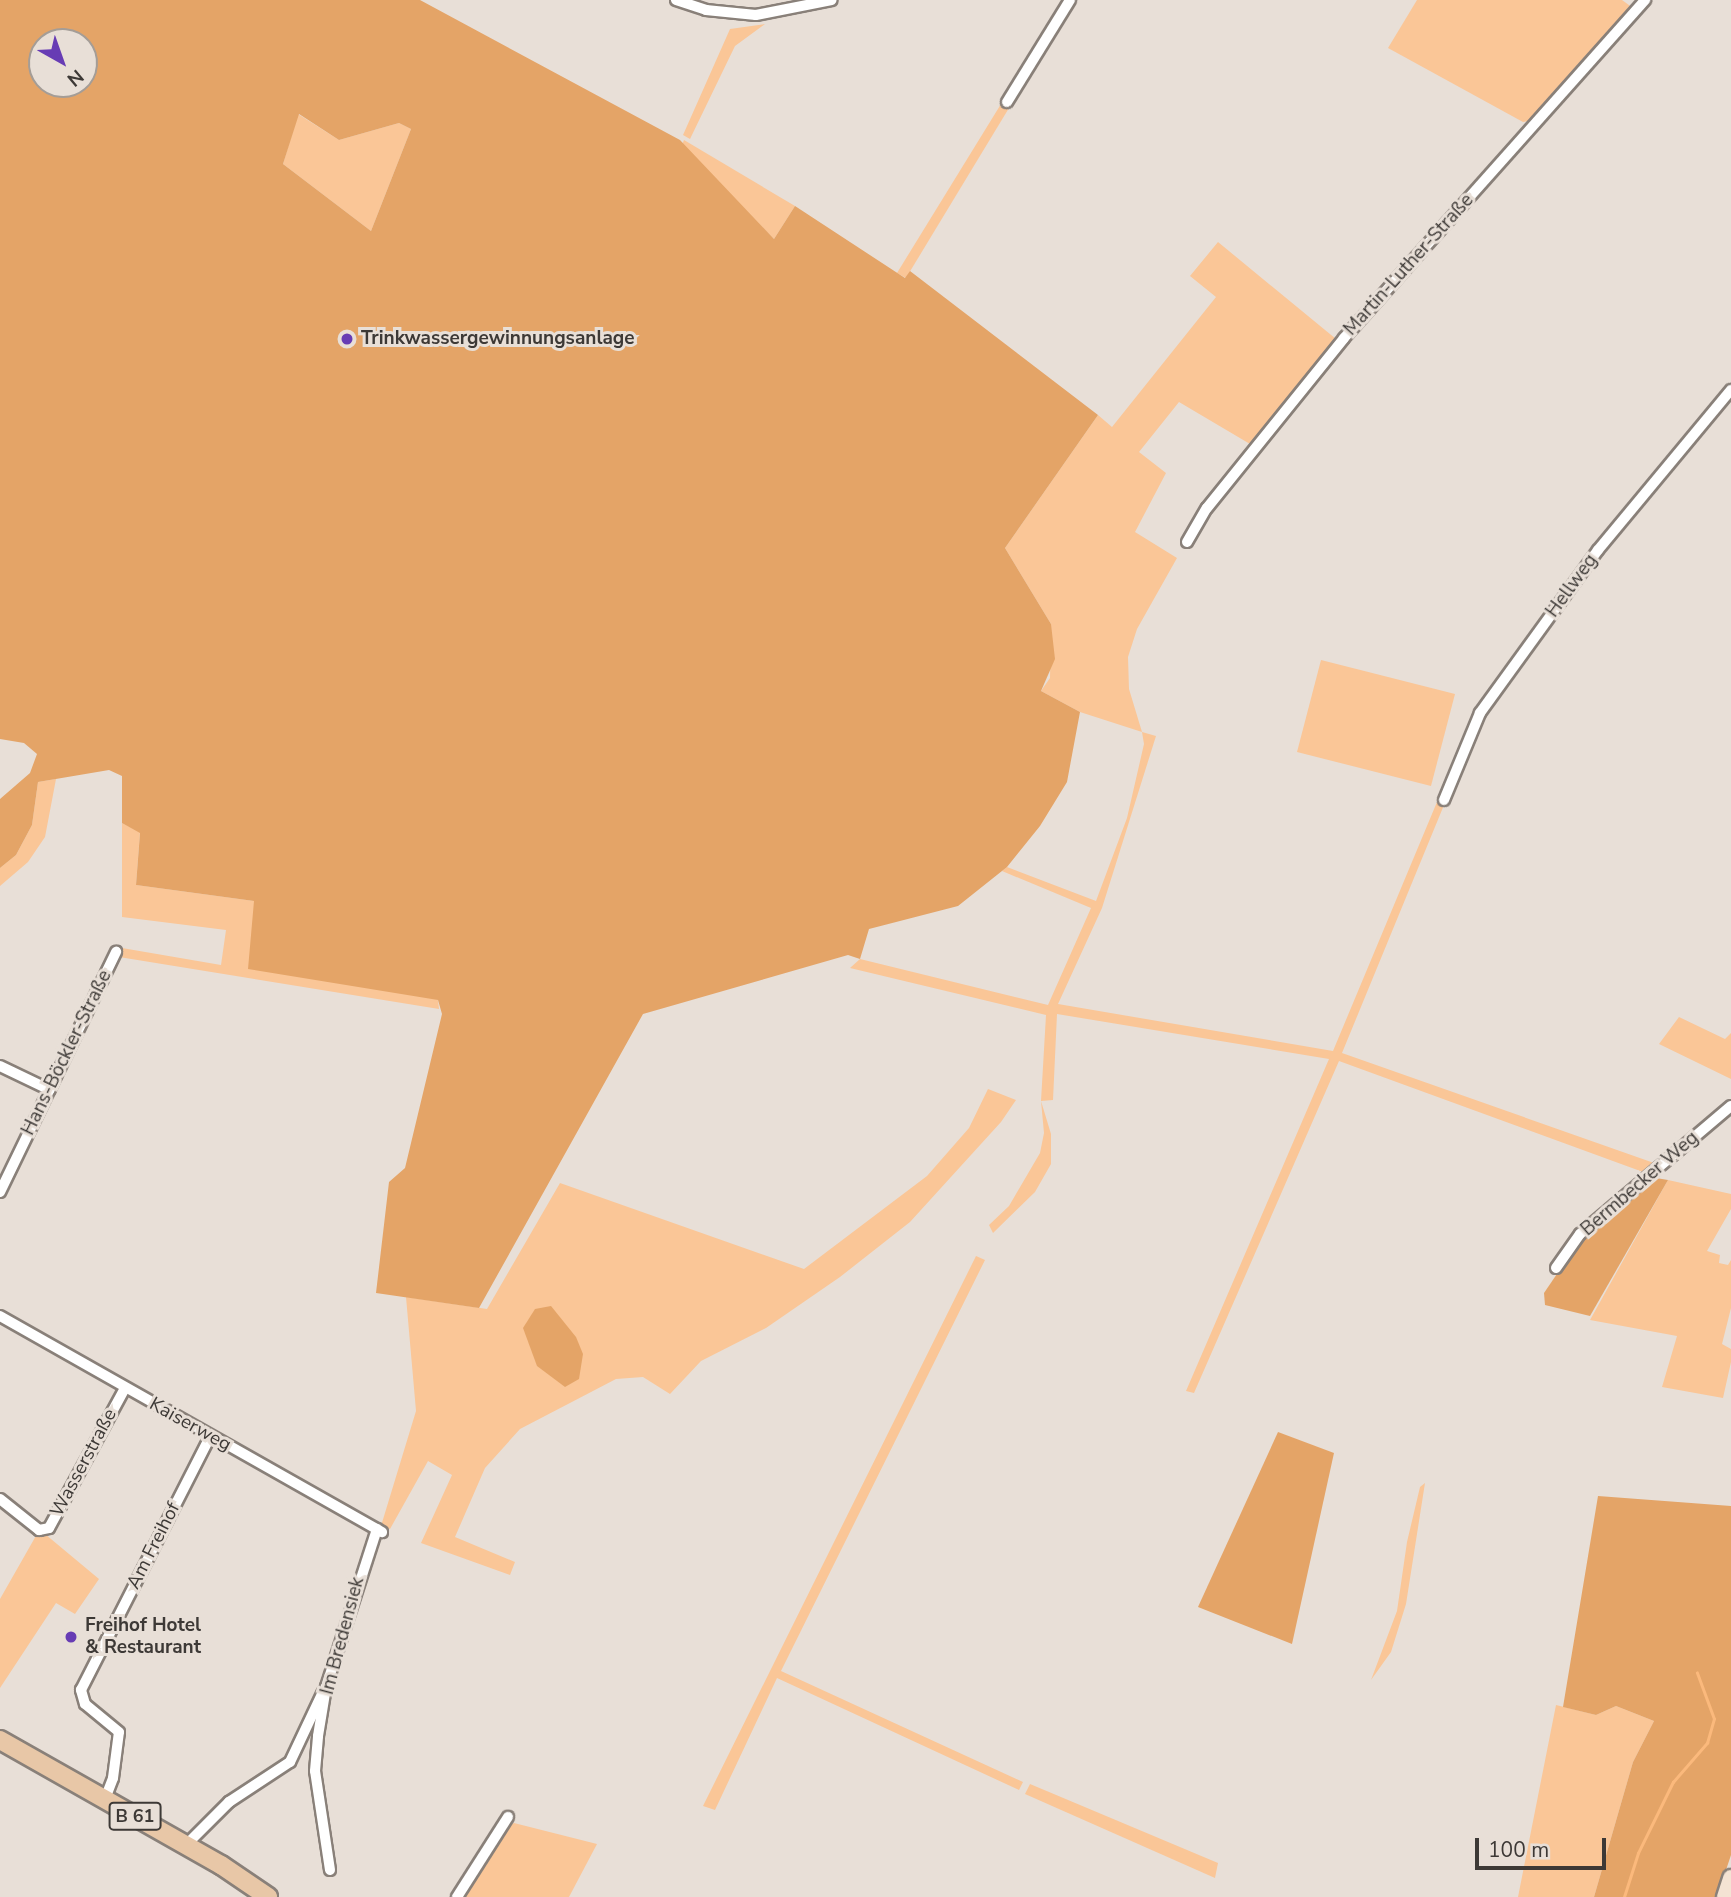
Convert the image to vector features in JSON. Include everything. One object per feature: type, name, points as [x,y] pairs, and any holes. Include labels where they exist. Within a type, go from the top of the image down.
[{"type":"main road","name":"B 61","points":[[0,1740],[186,1845],[265,1896]]},
{"type":"main road","points":[[1725,1897],[1731,1878]]},
{"type":"street","points":[[676,0],[706,10],[756,15],[831,0]]},
{"type":"street","points":[[1007,102],[1070,0]]},
{"type":"street","name":"Martin-Luther-Straße","points":[[1187,542],[1207,508],[1344,338],[1645,0]]},
{"type":"street","name":"Hellweg","points":[[1444,800],[1480,713],[1598,550],[1731,390]]},
{"type":"street","name":"Hans-Böckler-Straße","points":[[0,1192],[116,952]]},
{"type":"street","points":[[0,1066],[50,1090]]},
{"type":"street","name":"Bermbecker Weg","points":[[1556,1268],[1580,1234],[1731,1106]]},
{"type":"street","name":"Kaiserweg","points":[[0,1316],[210,1437],[380,1530]]},
{"type":"street","name":"Wasserstraße","points":[[0,1499],[39,1530],[49,1528],[125,1388]]},
{"type":"street","name":"Am Freihof","points":[[105,1798],[113,1778],[119,1732],[85,1704],[80,1690],[210,1437]]},
{"type":"street","name":"Im Bredensiek","points":[[330,1870],[315,1771],[326,1687],[380,1530]]},
{"type":"street","points":[[186,1845],[229,1802],[289,1762],[326,1687]]},
{"type":"street","points":[[457,1897],[508,1817]]},
{"type":"shaded area","points":[[0,0],[420,0],[680,140],[774,239],[795,206],[905,278],[910,271],[1098,415],[1005,548],[1051,624],[1055,659],[1041,691],[1080,712],[1067,782],[1040,826],[1007,867],[958,906],[869,929],[860,959],[848,955],[643,1014],[479,1308],[376,1293],[389,1182],[405,1168],[442,1014],[438,1000],[248,969],[254,901],[136,885],[140,833],[122,823],[122,776],[109,770],[38,782],[32,825],[16,855],[0,868],[0,799],[30,773],[37,754],[24,743],[0,739]],"holes":[[[299,114],[339,140],[399,123],[411,129],[371,231],[283,164]]]},
{"type":"shaded area","points":[[1417,0],[1622,0],[1633,8],[1530,121],[1523,122],[1388,48]]},
{"type":"shaded area","points":[[765,24],[735,46],[690,139],[683,135],[730,29]]},
{"type":"shaded area","points":[[1001,104],[1009,108],[906,278],[897,273]]},
{"type":"shaded area","points":[[298,114],[339,140],[399,123],[411,129],[371,231],[283,164]]},
{"type":"shaded area","points":[[684,140],[795,206],[774,239],[682,145]]},
{"type":"shaded area","points":[[1218,242],[1336,339],[1250,444],[1179,402],[1139,452],[1166,473],[1135,532],[1177,558],[1137,629],[1128,657],[1129,689],[1142,732],[1080,712],[1041,691],[1050,678],[1051,624],[1005,548],[1098,415],[1112,427],[1216,297],[1190,276]]},
{"type":"shaded area","points":[[1321,660],[1455,694],[1431,786],[1297,752]]},
{"type":"shaded area","points":[[1142,732],[1156,736],[1102,908],[1058,1004],[1333,1051],[1437,802],[1444,805],[1342,1053],[1654,1163],[1643,1172],[1339,1061],[1194,1393],[1186,1391],[1329,1059],[1057,1014],[1053,1100],[1041,1101],[1046,1015],[850,968],[860,959],[1048,1005],[1091,908],[1002,871],[1007,867],[1096,901],[1127,818],[1144,744]]},
{"type":"shaded area","points":[[56,779],[45,837],[28,862],[0,886],[0,868],[16,855],[32,825],[38,782]]},
{"type":"shaded area","points":[[122,823],[140,832],[136,885],[254,901],[438,1000],[439,1009],[119,957],[122,948],[221,965],[226,930],[122,917]]},
{"type":"shaded area","points":[[1679,1017],[1725,1039],[1731,1033],[1731,1079],[1659,1044]]},
{"type":"shaded area","points":[[988,1089],[1016,1100],[1001,1122],[910,1222],[840,1277],[766,1328],[701,1361],[670,1394],[643,1377],[616,1379],[520,1429],[485,1468],[455,1537],[515,1562],[510,1575],[421,1543],[452,1475],[428,1461],[390,1529],[381,1526],[416,1411],[406,1297],[487,1309],[560,1183],[804,1269],[927,1176],[969,1128]]},
{"type":"shaded area","points":[[1041,1101],[1051,1134],[1051,1164],[1035,1192],[993,1233],[989,1225],[1009,1206],[1040,1153],[1044,1133]]},
{"type":"shaded area","points":[[1656,1178],[1668,1180],[1590,1316],[1545,1305],[1544,1293],[1580,1240]]},
{"type":"shaded area","points":[[1668,1180],[1731,1194],[1731,1209],[1707,1251],[1720,1255],[1719,1263],[1728,1265],[1731,1260],[1731,1308],[1722,1344],[1731,1349],[1731,1362],[1723,1398],[1662,1387],[1677,1336],[1590,1320]]},
{"type":"shaded area","points":[[976,1256],[985,1260],[781,1671],[1023,1782],[1019,1790],[777,1678],[715,1810],[703,1806]]},
{"type":"shaded area","points":[[551,1306],[576,1337],[583,1354],[579,1379],[565,1387],[537,1366],[523,1328],[535,1309]]},
{"type":"shaded area","points":[[1278,1432],[1334,1453],[1292,1644],[1198,1607]]},
{"type":"shaded area","points":[[1425,1483],[1406,1604],[1391,1652],[1371,1680],[1397,1611],[1407,1542],[1420,1487]]},
{"type":"shaded area","points":[[1598,1496],[1731,1506],[1731,1855],[1717,1897],[1594,1897],[1633,1762],[1654,1721],[1616,1706],[1596,1715],[1563,1707]]},
{"type":"shaded area","points":[[37,1534],[45,1534],[99,1579],[75,1614],[56,1603],[0,1688],[0,1599]]},
{"type":"shaded area","points":[[1556,1705],[1596,1715],[1616,1706],[1654,1721],[1633,1762],[1594,1897],[1518,1897]]},
{"type":"shaded area","points":[[1030,1784],[1218,1863],[1215,1878],[1025,1794]]},
{"type":"shaded area","points":[[514,1823],[597,1844],[569,1897],[460,1897],[504,1829]]},
{"type":"waterway","points":[[1624,1897],[1638,1853],[1673,1782],[1707,1743],[1714,1719],[1697,1673]]},
{"type":"place","name":"Trinkwassergewinnungsanlage","points":[[347,339]]},
{"type":"place","name":"Freihof Hotel & Restaurant","points":[[71,1637]]}]
